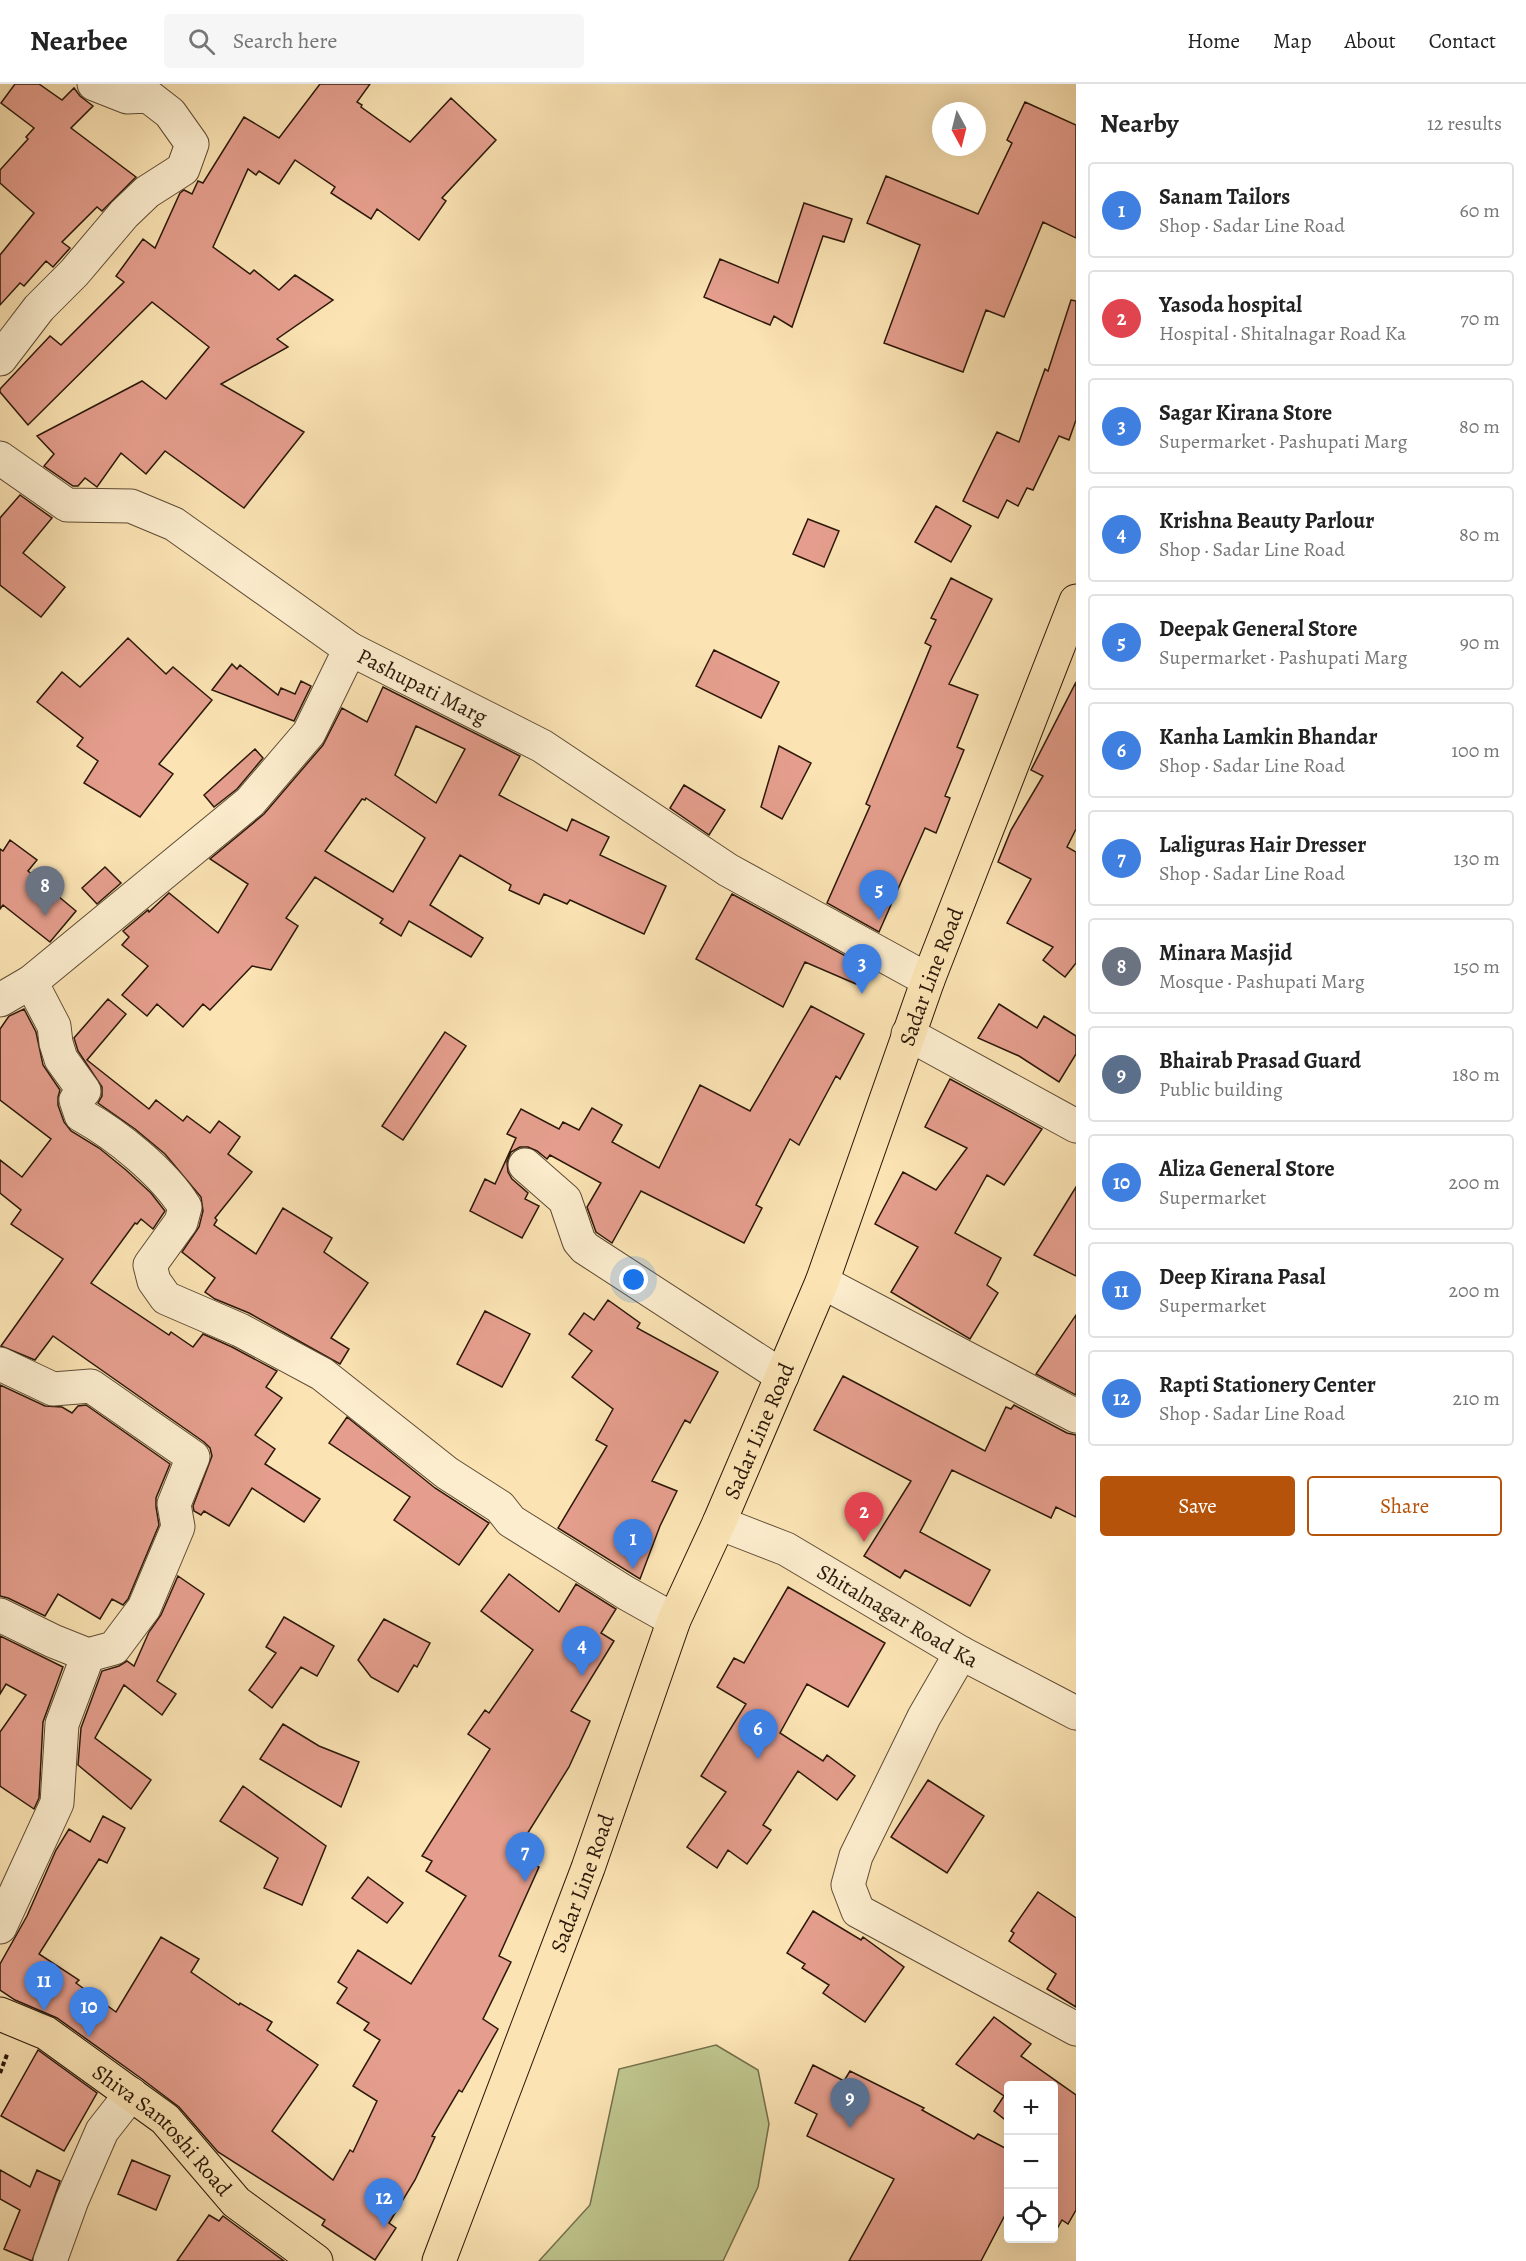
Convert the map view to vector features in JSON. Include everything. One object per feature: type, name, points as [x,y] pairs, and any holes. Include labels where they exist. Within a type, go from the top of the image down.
[{"type":"main road","name":"Sadar Line Road","points":[[439,2261],[588,1868],[674,1620],[719,1523],[822,1282],[928,980],[1076,601]]},
{"type":"main road","name":"Shiva Santoshi Road","points":[[0,2014],[46,2033],[165,2119],[236,2202],[316,2261]]},
{"type":"street","points":[[0,359],[39,308],[74,273],[124,214],[147,192],[183,169],[192,144],[170,113],[148,96],[127,97],[94,84]]},
{"type":"street","points":[[0,458],[67,505],[131,506],[174,524],[350,649]]},
{"type":"street","name":"Pashupati Marg","points":[[0,1000],[32,982],[250,802],[309,733],[350,649],[542,746],[728,870],[928,980]]},
{"type":"street","points":[[32,982],[54,1026],[61,1059],[84,1091],[76,1100],[81,1115],[100,1125],[137,1155],[178,1196],[185,1207],[181,1222],[150,1265],[154,1281],[166,1298],[240,1330],[322,1374],[447,1473],[500,1507],[511,1521],[626,1593],[674,1620]]},
{"type":"street","points":[[908,1034],[1076,1126]]},
{"type":"street","points":[[525,1166],[565,1200],[579,1241],[585,1248],[782,1376]]},
{"type":"street","points":[[822,1282],[1076,1416]]},
{"type":"street","points":[[0,1364],[53,1389],[92,1386],[193,1457],[174,1504],[178,1527],[144,1608],[114,1648],[88,1655],[52,1641],[0,1615]]},
{"type":"street","name":"Shitalnagar Road Ka","points":[[719,1523],[786,1549],[961,1653],[1076,1713]]},
{"type":"street","points":[[961,1653],[924,1717],[856,1856],[848,1885],[858,1911],[1076,2029]]},
{"type":"street","points":[[0,1928],[57,1803],[62,1724],[88,1655]]},
{"type":"street","points":[[50,2261],[72,2200],[102,2131],[131,2094]]},
{"type":"green space","points":[[716,2045],[758,2070],[769,2124],[758,2187],[723,2261],[539,2261],[590,2205],[619,2069]]},
{"type":"building","points":[[15,84],[39,84],[62,100],[74,88],[93,106],[71,128],[136,177],[102,211],[97,207],[62,242],[70,248],[53,267],[46,261],[24,286],[20,283],[0,305],[0,255],[34,213],[0,183],[0,170],[28,139],[26,137],[34,128],[1,103]]},
{"type":"building","points":[[320,84],[370,84],[357,102],[410,142],[451,98],[496,140],[442,198],[446,201],[419,240],[377,209],[371,219],[331,193],[335,187],[295,160],[279,184],[259,171],[256,175],[248,169],[213,247],[250,274],[254,270],[279,290],[295,275],[333,300],[277,339],[288,347],[221,384],[304,432],[244,508],[165,451],[146,474],[121,453],[97,487],[85,478],[78,486],[73,486],[44,466],[54,454],[37,436],[142,381],[166,399],[209,347],[152,302],[28,425],[0,392],[0,389],[50,336],[61,345],[124,282],[116,276],[143,239],[155,248],[180,193],[184,190],[192,194],[198,181],[203,183],[244,117],[279,138]]},
{"type":"building","points":[[1025,102],[1076,125],[1076,238],[1043,222],[1004,317],[986,310],[963,372],[884,343],[920,245],[867,223],[886,176],[978,214],[1012,143],[1007,140]]},
{"type":"building","points":[[804,203],[852,219],[844,242],[823,236],[792,327],[774,316],[770,325],[704,297],[720,259],[778,283]]},
{"type":"building","points":[[1071,300],[1076,301],[1076,420],[1069,440],[1059,436],[1033,490],[1027,488],[1018,506],[1007,500],[998,518],[963,501],[997,432],[1019,442],[1045,369],[1048,371]]},
{"type":"building","points":[[20,495],[52,518],[23,553],[65,587],[41,617],[0,585],[0,518]]},
{"type":"building","points":[[936,506],[971,526],[951,562],[915,542]]},
{"type":"building","points":[[808,519],[839,531],[824,567],[793,554]]},
{"type":"building","points":[[951,578],[992,599],[949,684],[978,695],[957,747],[964,750],[945,796],[950,798],[936,833],[925,828],[879,932],[827,903],[870,806],[866,804],[931,646],[925,643],[936,620],[931,618]]},
{"type":"building","points":[[128,638],[166,674],[173,667],[212,700],[159,764],[173,774],[140,817],[84,783],[98,761],[77,746],[83,738],[37,702],[62,672],[80,687]]},
{"type":"building","points":[[714,650],[779,682],[761,718],[696,686]]},
{"type":"building","points":[[232,664],[237,669],[240,665],[278,695],[281,688],[295,694],[301,681],[311,686],[294,721],[212,690]]},
{"type":"building","points":[[1076,682],[1076,829],[1067,847],[1076,852],[1076,963],[1065,977],[1043,960],[1053,947],[1007,923],[1031,879],[998,862],[1011,830],[1043,776],[1031,770]]},
{"type":"building","points":[[383,687],[520,756],[499,795],[567,831],[572,819],[609,837],[600,855],[666,886],[644,934],[570,900],[567,904],[544,894],[539,904],[509,890],[511,885],[460,855],[430,905],[483,938],[471,957],[409,921],[401,936],[380,923],[383,919],[315,877],[286,918],[298,926],[271,970],[252,966],[210,1010],[203,1004],[183,1027],[157,1004],[147,1016],[122,995],[148,966],[122,945],[129,937],[123,931],[148,910],[149,912],[169,893],[218,933],[248,884],[210,859],[264,814],[323,745],[342,708],[367,722]],"holes":[[[416,726],[465,749],[436,803],[395,775]],[[366,798],[425,838],[393,892],[325,851],[362,799]]]},
{"type":"building","points":[[779,746],[811,763],[782,819],[761,807]]},
{"type":"building","points":[[255,749],[263,758],[237,789],[214,807],[204,795]]},
{"type":"building","points":[[684,785],[725,810],[709,835],[670,808]]},
{"type":"building","points":[[10,840],[37,860],[28,871],[76,911],[50,942],[3,905],[0,909],[0,849],[3,851]]},
{"type":"building","points":[[105,867],[121,883],[97,904],[82,888]]},
{"type":"building","points":[[732,894],[864,966],[856,984],[805,962],[783,1007],[696,959]]},
{"type":"building","points":[[108,999],[126,1014],[87,1060],[149,1109],[156,1100],[183,1121],[187,1116],[210,1133],[219,1121],[240,1137],[228,1154],[252,1172],[215,1218],[217,1220],[214,1225],[256,1254],[283,1208],[332,1238],[324,1252],[368,1283],[331,1338],[349,1349],[340,1364],[249,1313],[215,1299],[205,1292],[215,1278],[182,1252],[199,1227],[203,1211],[201,1197],[165,1154],[98,1103],[102,1096],[102,1087],[78,1051],[74,1038]]},
{"type":"building","points":[[999,1004],[1037,1028],[1044,1016],[1076,1036],[1076,1054],[1059,1082],[1019,1056],[978,1038]]},
{"type":"building","points":[[811,1006],[864,1034],[840,1079],[836,1076],[799,1145],[790,1139],[756,1205],[762,1208],[744,1243],[641,1191],[612,1243],[596,1232],[587,1207],[601,1183],[550,1155],[547,1159],[528,1147],[520,1147],[511,1152],[507,1162],[508,1172],[512,1179],[528,1193],[525,1199],[539,1206],[522,1238],[470,1211],[485,1179],[495,1184],[516,1138],[507,1134],[521,1109],[559,1129],[563,1122],[579,1130],[592,1108],[622,1125],[612,1142],[659,1168],[700,1085],[750,1111]]},
{"type":"building","points":[[24,1009],[36,1032],[43,1065],[60,1090],[58,1105],[64,1122],[71,1131],[99,1148],[126,1170],[151,1193],[165,1211],[153,1229],[141,1219],[137,1224],[135,1223],[91,1283],[169,1335],[171,1332],[193,1347],[203,1334],[277,1371],[266,1387],[282,1398],[255,1435],[275,1449],[265,1464],[320,1499],[304,1522],[252,1488],[229,1526],[204,1511],[201,1515],[194,1511],[193,1506],[212,1456],[210,1448],[204,1442],[53,1336],[35,1360],[1,1346],[63,1259],[11,1224],[21,1210],[0,1193],[0,1160],[22,1177],[51,1139],[0,1100],[0,1029],[9,1016]]},
{"type":"building","points":[[445,1032],[466,1046],[403,1140],[382,1126]]},
{"type":"building","points":[[950,1079],[1042,1129],[1004,1185],[987,1175],[955,1233],[1001,1258],[987,1285],[998,1293],[970,1339],[891,1292],[918,1247],[875,1224],[903,1172],[936,1190],[967,1148],[925,1127]]},
{"type":"building","points":[[1076,1187],[1076,1276],[1034,1255]]},
{"type":"building","points":[[608,1300],[640,1323],[637,1328],[718,1372],[690,1423],[685,1420],[652,1481],[677,1491],[660,1526],[640,1579],[558,1528],[607,1446],[596,1440],[613,1409],[572,1377],[592,1351],[569,1334],[584,1313],[594,1320]]},
{"type":"building","points":[[485,1311],[530,1334],[502,1387],[457,1364]]},
{"type":"building","points":[[1076,1315],[1076,1395],[1036,1374]]},
{"type":"building","points":[[843,1376],[985,1451],[1006,1407],[1011,1409],[1014,1405],[1067,1433],[1076,1435],[1076,1517],[1056,1507],[1051,1518],[952,1470],[920,1532],[990,1570],[970,1606],[905,1570],[900,1578],[864,1556],[911,1481],[814,1430]]},
{"type":"building","points":[[0,1385],[45,1406],[62,1407],[72,1413],[78,1406],[86,1405],[170,1464],[156,1498],[159,1525],[128,1599],[123,1605],[112,1599],[100,1619],[58,1594],[45,1616],[0,1596]]},
{"type":"building","points":[[347,1417],[435,1488],[489,1523],[459,1565],[394,1520],[410,1497],[329,1443]]},
{"type":"building","points":[[509,1574],[559,1612],[576,1584],[616,1609],[601,1633],[614,1641],[571,1711],[590,1721],[569,1767],[514,1855],[539,1867],[499,1956],[511,1962],[483,2019],[498,2029],[462,2092],[459,2090],[432,2136],[435,2137],[415,2180],[389,2223],[396,2228],[375,2260],[322,2225],[325,2220],[218,2152],[179,2107],[142,2079],[57,2018],[15,2000],[0,1990],[0,1964],[27,1916],[56,1850],[69,1829],[90,1842],[103,1816],[125,1828],[107,1863],[99,1859],[39,1954],[79,1980],[76,1983],[116,2012],[161,1937],[199,1959],[191,1972],[239,2005],[240,2003],[272,2022],[267,2030],[318,2065],[272,2131],[333,2180],[350,2150],[353,2152],[377,2101],[353,2086],[380,2040],[364,2030],[369,2023],[337,2003],[347,1988],[338,1982],[358,1950],[411,1984],[466,1896],[426,1871],[432,1861],[422,1856],[490,1749],[468,1734],[485,1710],[489,1713],[533,1650],[481,1611]]},
{"type":"building","points":[[178,1576],[204,1594],[157,1681],[176,1694],[162,1715],[124,1685],[95,1738],[151,1780],[131,1809],[78,1765],[81,1728],[102,1671],[127,1661],[134,1666],[149,1632],[161,1615]]},
{"type":"building","points":[[788,1587],[885,1643],[848,1707],[807,1684],[780,1733],[823,1761],[827,1755],[855,1776],[837,1800],[798,1771],[763,1825],[771,1830],[747,1864],[728,1850],[717,1868],[687,1847],[726,1792],[701,1776],[746,1704],[717,1687],[734,1658],[744,1663]]},
{"type":"building","points":[[284,1617],[334,1646],[317,1676],[301,1667],[272,1708],[249,1690],[276,1653],[266,1647]]},
{"type":"building","points":[[384,1619],[430,1643],[417,1667],[414,1665],[398,1692],[371,1677],[358,1660]]},
{"type":"building","points":[[0,1636],[63,1667],[43,1722],[39,1798],[34,1809],[0,1786],[0,1732],[26,1695],[6,1684],[0,1694]]},
{"type":"building","points":[[283,1724],[319,1746],[359,1762],[341,1807],[260,1759]]},
{"type":"building","points":[[928,1780],[984,1816],[947,1873],[891,1837]]},
{"type":"building","points":[[243,1786],[326,1846],[302,1905],[264,1888],[278,1858],[220,1821]]},
{"type":"building","points":[[368,1877],[403,1903],[387,1923],[352,1898]]},
{"type":"building","points":[[1038,1892],[1076,1918],[1076,2007],[1047,1989],[1056,1974],[1009,1941],[1014,1933],[1011,1931]]},
{"type":"building","points":[[813,1911],[861,1940],[863,1937],[904,1967],[865,2022],[823,1993],[829,1985],[802,1968],[805,1964],[787,1953]]},
{"type":"building","points":[[994,2017],[1031,2044],[1021,2056],[1056,2081],[1004,2081],[1004,2096],[956,2064]]},
{"type":"building","points":[[38,2050],[97,2093],[64,2151],[1,2116]]},
{"type":"building","points":[[813,2065],[844,2081],[850,2071],[924,2108],[922,2110],[974,2139],[978,2134],[1004,2147],[1004,2217],[981,2261],[849,2261],[894,2179],[807,2136],[817,2114],[795,2103]]},
{"type":"building","points":[[1058,2082],[1076,2095],[1076,2210],[1068,2224],[1062,2220],[1058,2227]]},
{"type":"building","points":[[1004,2096],[1004,2119],[994,2111]]},
{"type":"building","points":[[132,2160],[170,2176],[156,2210],[118,2194]]},
{"type":"building","points":[[0,2170],[30,2187],[37,2170],[60,2181],[32,2261],[4,2249],[20,2210],[0,2199]]},
{"type":"building","points":[[209,2215],[219,2221],[223,2216],[284,2261],[177,2261]]},
{"type":"place","name":"Minara Masjid","points":[[45,916]]},
{"type":"place","name":"Deepak General Store","points":[[879,920]]},
{"type":"place","name":"Sagar Kirana Store","points":[[862,994]]},
{"type":"place","name":"Yasoda hospital","points":[[864,1542]]},
{"type":"place","name":"Sanam Tailors","points":[[633,1569]]},
{"type":"place","name":"Krishna Beauty Parlour","points":[[582,1676]]},
{"type":"place","name":"Kanha Lamkin Bhandar","points":[[758,1759]]},
{"type":"place","name":"Laliguras Hair Dresser","points":[[525,1882]]},
{"type":"place","name":"Deep Kirana Pasal","points":[[44,2011]]},
{"type":"place","name":"Aliza General Store","points":[[89,2037]]},
{"type":"place","name":"Bhairab Prasad Guard","points":[[850,2128]]},
{"type":"place","name":"Rapti Stationery Center","points":[[384,2228]]}]
